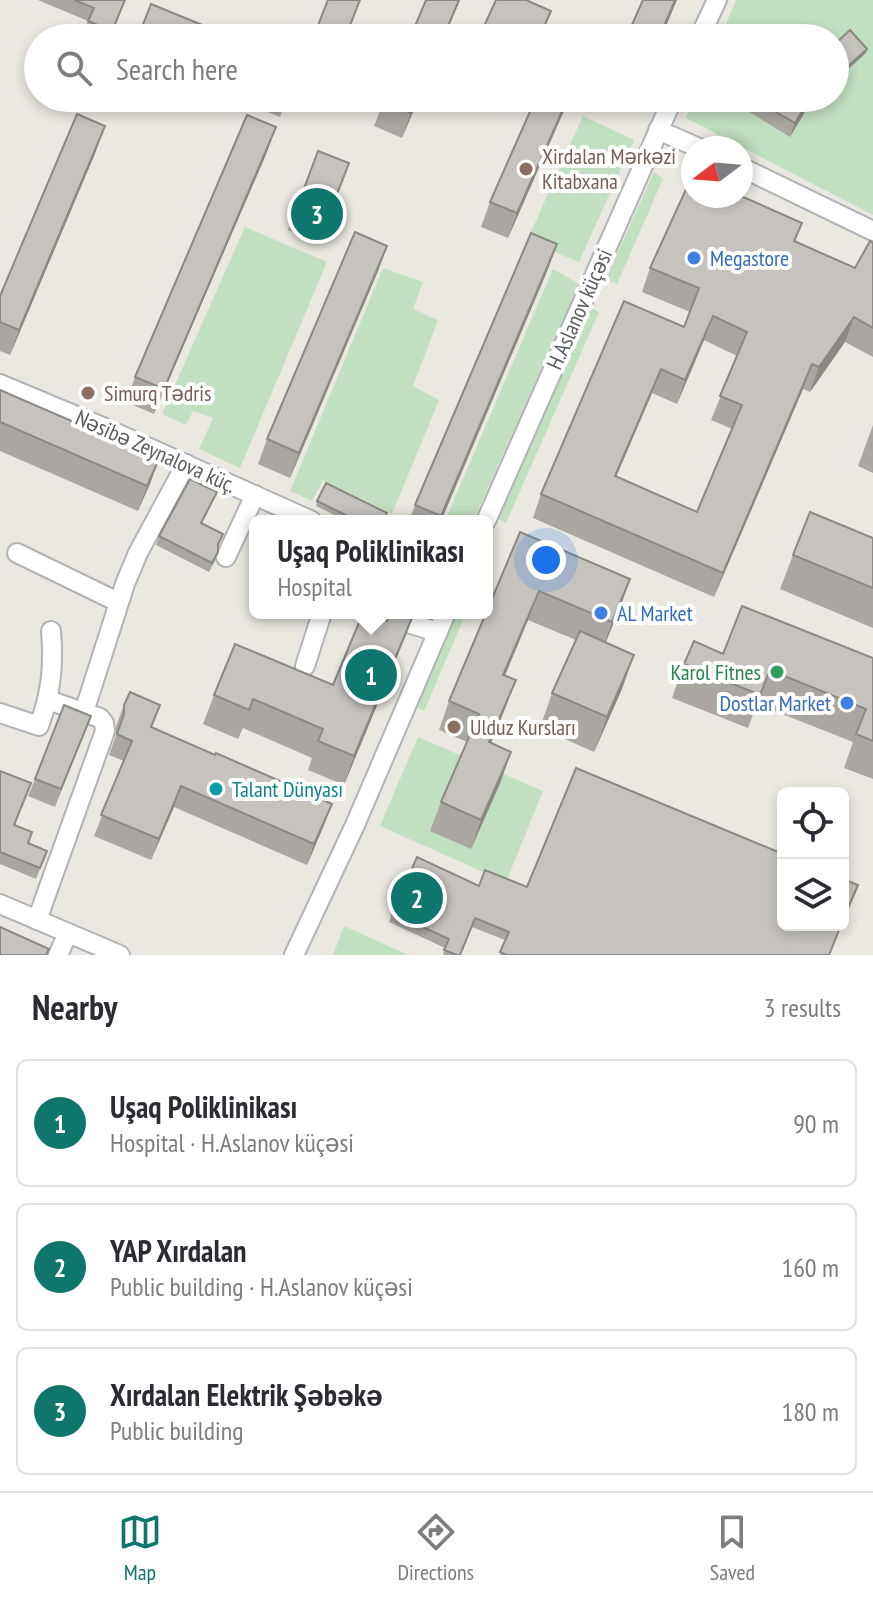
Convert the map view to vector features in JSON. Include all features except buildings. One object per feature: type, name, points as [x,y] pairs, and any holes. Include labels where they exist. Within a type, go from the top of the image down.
[{"type":"street","points":[[706,24],[717,0]]},
{"type":"street","name":"H.Aslanov küçəsi","points":[[489,515],[666,112]]},
{"type":"street","points":[[658,130],[681,140]]},
{"type":"street","points":[[753,173],[873,231]]},
{"type":"street","name":"Nəsibə Zeynalova küç.","points":[[0,384],[299,515]]},
{"type":"street","points":[[84,712],[118,602],[138,553],[186,464]]},
{"type":"street","points":[[226,557],[255,495]]},
{"type":"street","points":[[17,553],[118,602]]},
{"type":"street","points":[[305,666],[320,619]]},
{"type":"street","points":[[394,619],[438,632]]},
{"type":"street","points":[[294,955],[355,825],[443,619]]},
{"type":"street","points":[[0,713],[39,726],[48,700],[53,654],[51,631]]},
{"type":"street","points":[[37,920],[105,731],[100,718],[48,700]]},
{"type":"street","points":[[0,904],[120,955]]},
{"type":"street","points":[[58,955],[68,933]]},
{"type":"green space","points":[[736,0],[873,0],[873,215],[753,153],[753,136],[721,136],[686,118],[689,112],[849,112],[849,24],[726,24]]},
{"type":"green space","points":[[583,116],[634,140],[579,262],[527,241]]},
{"type":"green space","points":[[654,172],[663,179],[617,284],[606,279]]},
{"type":"green space","points":[[245,227],[327,262],[240,468],[199,449],[213,418],[193,411],[186,425],[162,414]]},
{"type":"green space","points":[[383,268],[423,282],[413,309],[438,320],[413,386],[439,400],[392,514],[323,480],[312,501],[290,491]]},
{"type":"green space","points":[[553,269],[579,284],[476,515],[448,515]]},
{"type":"green space","points":[[591,308],[599,312],[506,523],[498,519]]},
{"type":"green space","points":[[455,619],[463,619],[424,711],[417,707]]},
{"type":"green space","points":[[418,737],[543,791],[506,882],[380,826]]},
{"type":"green space","points":[[344,926],[408,955],[333,955]]},
{"type":"place","name":"Xirdalan Mərkəzi Kitabxana","points":[[526,169]]},
{"type":"place","name":"Xırdalan Elektrik Şəbəkə","points":[[317,214]]},
{"type":"place","name":"Megastore","points":[[694,258]]},
{"type":"place","name":"Simurq Tədris","points":[[88,393]]},
{"type":"place","name":"AL Market","points":[[601,613]]},
{"type":"place","name":"Karol Fitnes","points":[[777,672]]},
{"type":"place","name":"Uşaq Poliklinikası","points":[[371,675]]},
{"type":"place","name":"Dostlar Market","points":[[847,703]]},
{"type":"place","name":"Ulduz Kursları","points":[[454,727]]},
{"type":"place","name":"Talant Dünyası","points":[[216,789]]},
{"type":"place","name":"YAP Xırdalan","points":[[417,898]]}]
